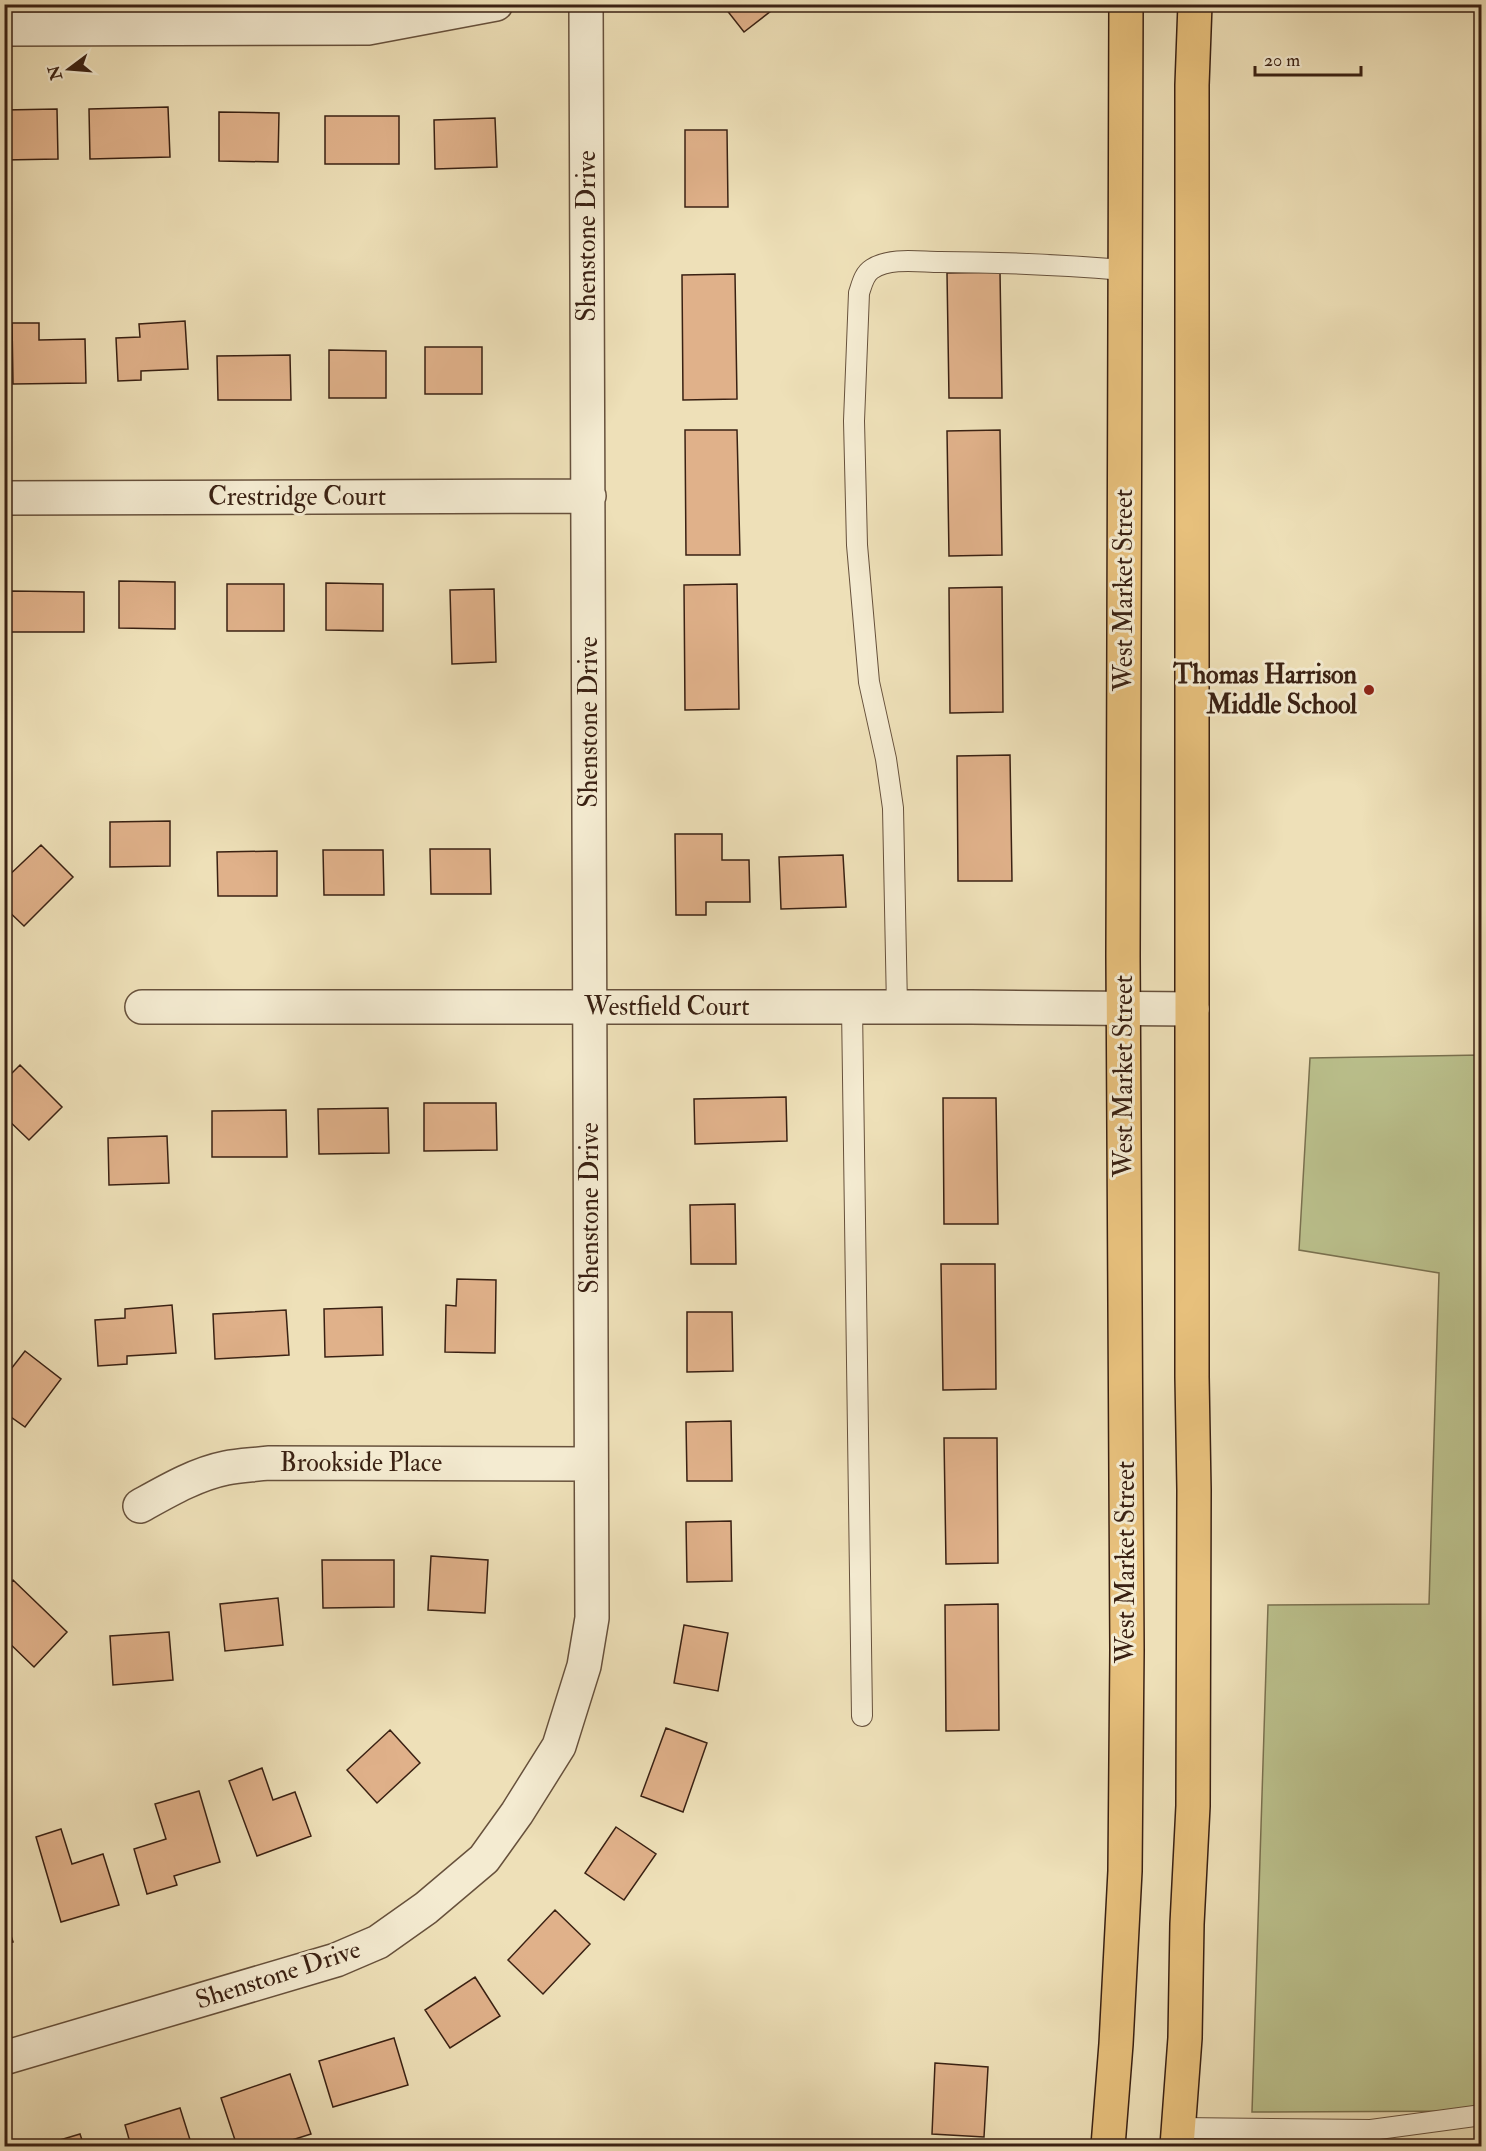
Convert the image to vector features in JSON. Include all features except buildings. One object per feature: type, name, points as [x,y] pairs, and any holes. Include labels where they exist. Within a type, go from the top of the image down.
[{"type":"main road","name":"West Market Street","points":[[1108,2146],[1125,1871],[1124,270],[1126,4]]},
{"type":"main road","points":[[1178,2137],[1185,2038],[1187,1924],[1193,1806],[1192,85],[1195,4]]},
{"type":"street","points":[[4,28],[368,28],[496,4]]},
{"type":"street","name":"Shenstone Drive","points":[[4,2058],[336,1960],[378,1942],[426,1908],[484,1859],[517,1813],[559,1746],[584,1666],[592,1618],[586,4]]},
{"type":"street","name":"Crestridge Court","points":[[4,498],[589,496]]},
{"type":"street","name":"Westfield Court","points":[[142,1007],[589,1006],[1192,1009]]},
{"type":"street","name":"Brookside Place","points":[[140,1506],[205,1474],[225,1468],[268,1463],[591,1464]]},
{"type":"lane","points":[[897,1007],[893,808],[890,777],[869,682],[857,545],[854,421],[859,292],[868,272],[885,263],[1001,262],[1124,270]]},
{"type":"lane","points":[[852,1007],[862,1716]]},
{"type":"lane","points":[[1178,2137],[1371,2130],[1482,2115]]},
{"type":"green space","points":[[1481,1055],[1481,2111],[1252,2112],[1268,1605],[1429,1604],[1439,1273],[1299,1250],[1310,1058]]},
{"type":"place","name":"Thomas Harrison Middle School","points":[[1369,690]]}]
